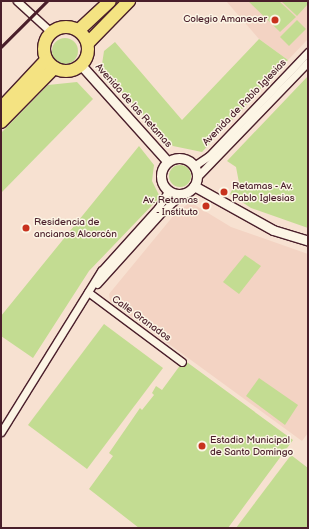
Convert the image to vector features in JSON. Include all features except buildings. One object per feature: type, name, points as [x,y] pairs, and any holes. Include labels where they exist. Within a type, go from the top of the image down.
[{"type":"main road","points":[[79,30],[110,1]]},
{"type":"main road","points":[[88,43],[129,1]]},
{"type":"main road","points":[[62,27],[79,30],[88,43],[88,55],[81,65],[68,71],[50,64],[43,45],[51,32],[62,27]]},
{"type":"main road","points":[[1,108],[50,64]]},
{"type":"main road","points":[[1,122],[50,64]]},
{"type":"street","points":[[16,1],[51,32]]},
{"type":"street","name":"Avenida de Pablo Iglesias","points":[[194,166],[209,156],[308,52]]},
{"type":"street","name":"Avenida de Pablo Iglesias","points":[[195,182],[308,62]]},
{"type":"street","name":"Avenida de las Retamas","points":[[81,65],[168,162]]},
{"type":"street","points":[[169,190],[162,176],[168,162],[179,158],[194,166],[195,182]]},
{"type":"street","points":[[88,292],[162,212],[195,182]]},
{"type":"street","points":[[195,182],[273,230],[308,241]]},
{"type":"street","points":[[169,190],[183,193]]},
{"type":"street","points":[[1,432],[101,270],[158,208],[169,190]]},
{"type":"street","name":"Calle Granados","points":[[88,292],[182,362]]},
{"type":"shaded area","name":"Colegio Amanecer","points":[[226,1],[308,1],[308,39],[288,60],[259,39]]},
{"type":"shaded area","points":[[190,202],[231,227],[308,254],[308,433],[302,441],[110,301],[109,294],[174,215]]},
{"type":"green space","points":[[248,1],[279,1],[296,17],[280,32]]},
{"type":"green space","points":[[281,1],[308,1],[308,4],[297,16]]},
{"type":"green space","points":[[297,20],[306,29],[289,46],[280,37]]},
{"type":"green space","points":[[65,38],[74,42],[78,51],[74,60],[65,64],[56,60],[52,51],[56,42]]},
{"type":"green space","points":[[259,39],[288,60],[202,152],[173,146],[101,71],[104,51],[115,42],[182,120]]},
{"type":"green space","points":[[308,76],[308,228],[251,208],[230,194],[232,190],[240,188],[236,167],[227,161]]},
{"type":"green space","points":[[77,82],[93,99],[1,193],[1,133],[48,85]]},
{"type":"green space","points":[[139,146],[154,165],[152,181],[160,197],[89,271],[33,358],[1,336],[1,316]]},
{"type":"green space","points":[[180,165],[188,168],[191,176],[188,184],[180,187],[172,184],[169,176],[172,168]]},
{"type":"green space","points":[[245,255],[261,266],[239,294],[223,282]]},
{"type":"green space","points":[[104,324],[163,368],[87,469],[28,425]]},
{"type":"green space","name":"Estadio Municipal de Santo Domingo","points":[[184,360],[293,440],[228,528],[139,528],[89,489],[113,456],[109,453],[140,408],[142,410],[154,395],[152,393],[156,386],[162,390]]},
{"type":"green space","points":[[259,378],[298,405],[285,425],[246,396]]},
{"type":"green space","points":[[291,455],[308,468],[308,528],[236,528]]},
{"type":"railway","points":[[1,47],[47,1]]},
{"type":"place","name":"Colegio Amanecer","points":[[275,20]]},
{"type":"place","name":"Retamas - Av. Pablo Iglesias","points":[[224,192]]},
{"type":"place","name":"Av. Retamas - Instituto","points":[[206,206]]},
{"type":"place","name":"Residencia de ancianos Alcorcón","points":[[26,228]]},
{"type":"place","name":"Estadio Municipal de Santo Domingo","points":[[202,446]]}]
